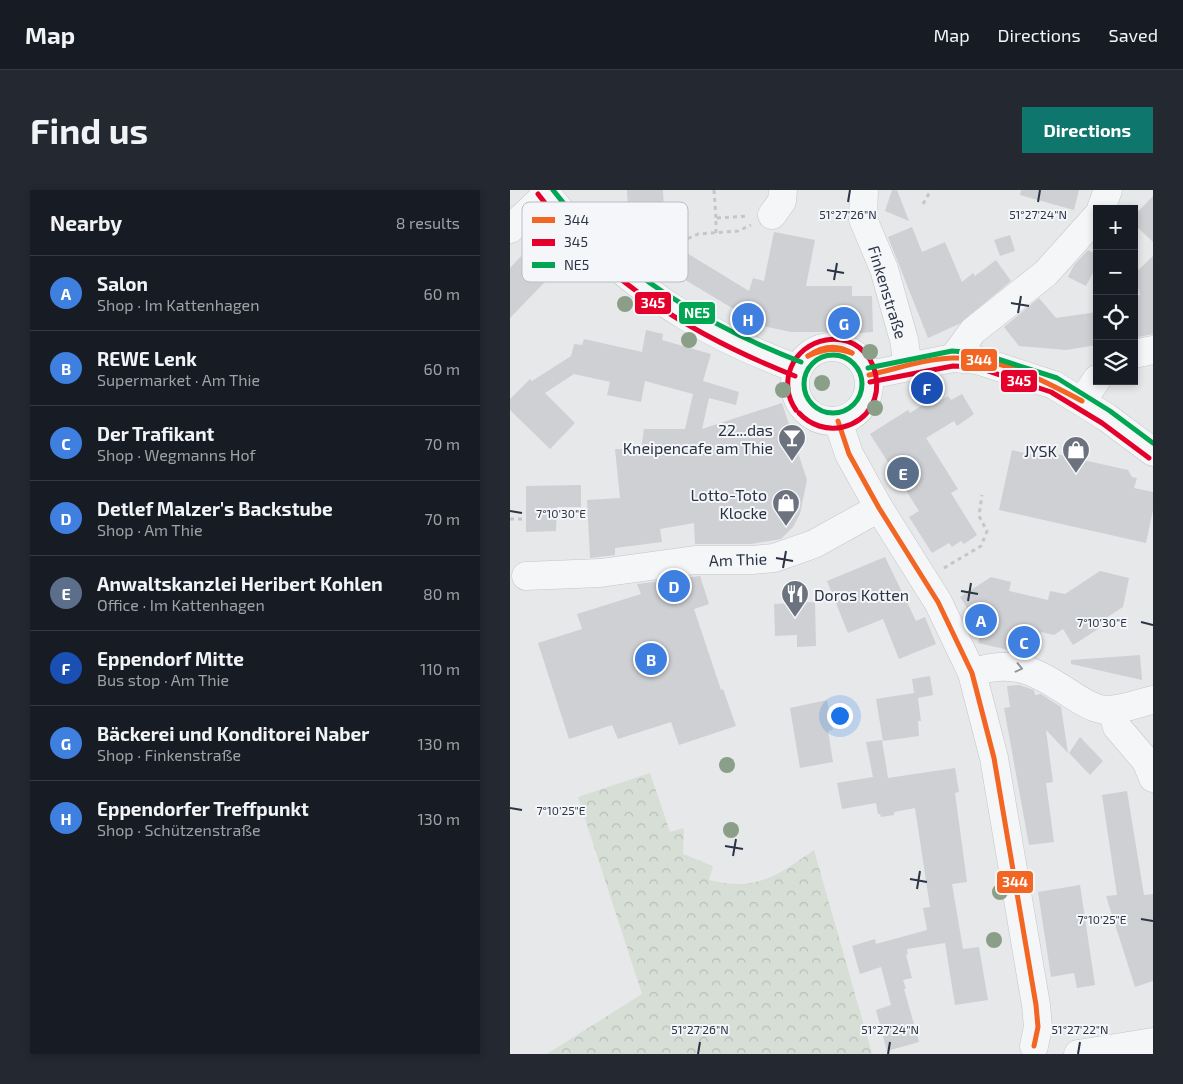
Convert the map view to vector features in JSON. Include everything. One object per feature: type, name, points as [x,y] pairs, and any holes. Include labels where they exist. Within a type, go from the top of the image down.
[{"type":"street","points":[[772,215],[782,201],[784,190]]},
{"type":"street","name":"Finkenstraße","points":[[864,190],[863,219],[884,269],[904,340],[908,366]]},
{"type":"street","points":[[1103,205],[1108,190]]},
{"type":"street","points":[[536,202],[545,192],[553,202]]},
{"type":"street","points":[[510,229],[522,216]]},
{"type":"street","points":[[952,358],[973,331],[1046,273],[1093,221]]},
{"type":"street","points":[[635,282],[656,298],[711,332],[798,369]]},
{"type":"street","points":[[835,347],[854,354],[863,363],[869,375],[869,389],[865,402],[857,413],[838,422],[818,419],[802,407],[795,389],[798,369],[805,358],[816,350],[835,347]]},
{"type":"street","points":[[1138,353],[1153,350]]},
{"type":"street","points":[[869,375],[952,358],[977,360],[1054,385],[1090,390],[1153,452]]},
{"type":"street","points":[[838,422],[849,454],[878,508],[924,580],[954,633],[972,673],[990,738],[1005,815],[1038,1020],[1032,1051],[1066,1054]]},
{"type":"street","name":"Am Thie","points":[[526,576],[600,574],[695,560],[774,558],[814,544],[878,508]]},
{"type":"street","points":[[972,673],[987,667],[1004,665],[1021,668],[1040,674],[1085,703],[1100,709],[1112,710],[1153,700]]},
{"type":"street","points":[[1112,710],[1117,727],[1146,761],[1153,778]]},
{"type":"street","points":[[1078,1054],[1153,1042]]},
{"type":"path","points":[[714,190],[716,233]]},
{"type":"path","points":[[924,204],[931,190]]},
{"type":"path","points":[[716,218],[772,215]]},
{"type":"path","points":[[688,238],[698,234],[738,232],[772,215]]},
{"type":"path","points":[[924,580],[981,546],[984,542],[987,531],[979,516],[982,495]]},
{"type":"path","points":[[510,519],[522,519]]},
{"type":"green space","points":[[650,773],[670,832],[684,828],[683,854],[713,866],[709,880],[725,883],[753,883],[777,874],[814,850],[872,1054],[547,1054],[642,994],[578,797]]},
{"type":"building","points":[[627,190],[663,190],[664,202],[628,202]]},
{"type":"building","points":[[892,190],[897,190],[909,221],[885,211]]},
{"type":"building","points":[[1021,190],[1079,190],[1074,210],[1020,195]]},
{"type":"building","points":[[1153,196],[1153,242],[1138,228],[1138,212]]},
{"type":"building","points":[[912,227],[922,252],[945,242],[962,282],[973,273],[975,276],[996,260],[1011,281],[959,324],[928,338],[888,237]]},
{"type":"building","points":[[774,232],[815,240],[806,286],[852,286],[852,296],[872,296],[873,332],[836,335],[836,332],[791,332],[740,321],[742,314],[688,282],[688,254],[749,291],[753,278],[764,281]]},
{"type":"building","points":[[1010,235],[1015,251],[1000,256],[994,240]]},
{"type":"building","points":[[1088,250],[1093,253],[1093,273],[1086,286],[1068,277],[1074,265]]},
{"type":"building","points":[[522,255],[522,282],[545,282],[510,318],[510,268]]},
{"type":"building","points":[[1153,256],[1153,334],[1138,337],[1138,295],[1140,295],[1138,270]]},
{"type":"building","points":[[1039,298],[1056,318],[1093,313],[1093,346],[1066,350],[1019,346],[1004,327]]},
{"type":"building","points":[[646,330],[663,334],[662,340],[711,354],[703,381],[739,392],[736,405],[709,398],[702,429],[782,403],[807,480],[800,514],[793,527],[781,539],[751,544],[695,544],[694,523],[660,529],[662,542],[615,548],[615,555],[590,558],[587,500],[620,498],[615,449],[641,449],[644,429],[685,429],[693,394],[645,381],[641,402],[607,395],[610,382],[574,374],[545,393],[575,423],[550,449],[510,410],[510,399],[530,379],[532,381],[571,356],[574,344],[582,345],[584,339],[642,352]]},
{"type":"building","points":[[962,394],[974,414],[957,426],[954,421],[926,438],[958,489],[951,493],[977,535],[964,544],[961,541],[952,547],[949,543],[932,553],[909,517],[919,511],[870,434],[908,410],[910,413],[929,401],[932,406],[948,396],[951,400]]},
{"type":"building","points":[[1012,450],[1037,456],[1043,451],[1128,470],[1132,477],[1137,478],[1134,488],[1153,492],[1153,510],[1146,543],[999,510]]},
{"type":"building","points":[[581,485],[581,507],[557,507],[556,531],[526,532],[526,486]]},
{"type":"building","points":[[885,557],[916,621],[925,617],[936,644],[899,659],[883,619],[848,633],[827,581]]},
{"type":"building","points":[[1100,571],[1129,578],[1123,607],[1106,618],[1106,624],[1073,645],[1063,629],[1054,635],[1041,632],[1035,656],[978,643],[981,630],[960,597],[991,577],[1011,582],[1009,591],[1048,600],[1050,591],[1065,594]]},
{"type":"building","points":[[700,576],[709,604],[694,609],[721,690],[723,689],[736,726],[679,745],[671,722],[618,739],[612,725],[569,739],[538,643],[582,629],[577,614],[641,594],[637,584]]},
{"type":"building","name":"Doros Kotten","points":[[815,602],[816,646],[797,647],[797,635],[775,636],[774,604]]},
{"type":"building","points":[[1140,655],[1142,680],[1071,664],[1071,660]]},
{"type":"building","points":[[930,676],[933,695],[918,698],[921,721],[918,721],[919,736],[883,741],[876,699],[914,693],[912,679]]},
{"type":"building","points":[[1019,685],[1034,690],[1035,695],[1041,694],[1061,707],[1068,753],[1046,730],[1053,782],[1046,783],[1054,842],[1029,845],[1004,708],[1010,707],[1007,686]]},
{"type":"building","points":[[827,700],[833,730],[828,731],[833,762],[800,768],[790,708]]},
{"type":"building","points":[[1080,737],[1103,761],[1090,775],[1069,753]]},
{"type":"building","points":[[882,740],[888,778],[955,768],[959,792],[955,793],[967,882],[952,884],[963,949],[979,947],[988,1000],[955,1005],[945,943],[907,949],[908,954],[906,955],[912,978],[903,980],[906,989],[904,989],[919,1042],[887,1051],[876,1010],[891,1005],[881,967],[860,974],[852,946],[875,939],[876,944],[927,930],[923,908],[930,907],[915,808],[894,812],[894,815],[881,817],[878,814],[876,803],[842,809],[837,783],[873,777],[866,742]]},
{"type":"building","points":[[1127,791],[1144,895],[1153,894],[1153,981],[1135,987],[1106,896],[1117,895],[1102,795]]},
{"type":"building","points":[[1080,885],[1095,985],[1077,988],[1074,973],[1051,977],[1038,892]]},
{"type":"transit line","name":"NE5","points":[[553,190],[563,202]]},
{"type":"transit line","name":"345","points":[[538,194],[545,202]]},
{"type":"transit line","name":"345","points":[[625,282],[687,324],[758,361],[795,376]]},
{"type":"transit line","name":"NE5","points":[[650,282],[697,313],[731,331],[801,362]]},
{"type":"transit line","name":"345","points":[[796,410],[790,399],[788,378],[791,367],[804,350],[826,340],[845,341],[860,348],[870,360],[876,375],[876,391],[871,406],[860,419],[843,427],[831,428],[814,424],[799,413]]},
{"type":"transit line","name":"344","points":[[808,356],[830,347],[841,348],[852,353]]},
{"type":"transit line","name":"344","points":[[808,356],[830,350],[852,353]]},
{"type":"transit line","name":"NE5","points":[[868,368],[952,351],[979,353],[1057,378],[1110,411],[1153,443]]},
{"type":"transit line","name":"NE5","points":[[833,355],[844,357],[857,368],[862,384],[860,395],[849,408],[833,413],[822,411],[809,400],[804,384],[806,373],[817,360],[833,355]]},
{"type":"transit line","name":"344","points":[[869,375],[931,360],[969,358],[1003,365],[1019,371],[1052,385],[1082,401]]},
{"type":"transit line","name":"345","points":[[870,382],[953,366],[976,367],[1051,392],[1102,423],[1149,458]]},
{"type":"transit line","name":"344","points":[[838,421],[849,454],[879,508],[938,602],[972,673],[994,758],[1036,1005],[1038,1027],[1034,1046]]},
{"type":"place","name":"Eppendorfer Treffpunkt","points":[[748,319]]},
{"type":"place","name":"Bäckerei und Konditorei Naber","points":[[844,323]]},
{"type":"place","name":"Eppendorf Mitte","points":[[927,388]]},
{"type":"place","name":"22...das Kneipencafe am Thie","points":[[792,462]]},
{"type":"place","name":"Anwaltskanzlei Heribert Kohlen","points":[[903,473]]},
{"type":"place","name":"JYSK","points":[[1076,474]]},
{"type":"place","name":"Lotto-Toto Klocke","points":[[786,527]]},
{"type":"place","name":"Detlef Malzer's Backstube","points":[[674,586]]},
{"type":"place","name":"Doros Kotten","points":[[795,618]]},
{"type":"place","name":"Salon","points":[[981,620]]},
{"type":"place","name":"Der Trafikant","points":[[1024,642]]},
{"type":"place","name":"REWE Lenk","points":[[651,659]]}]
